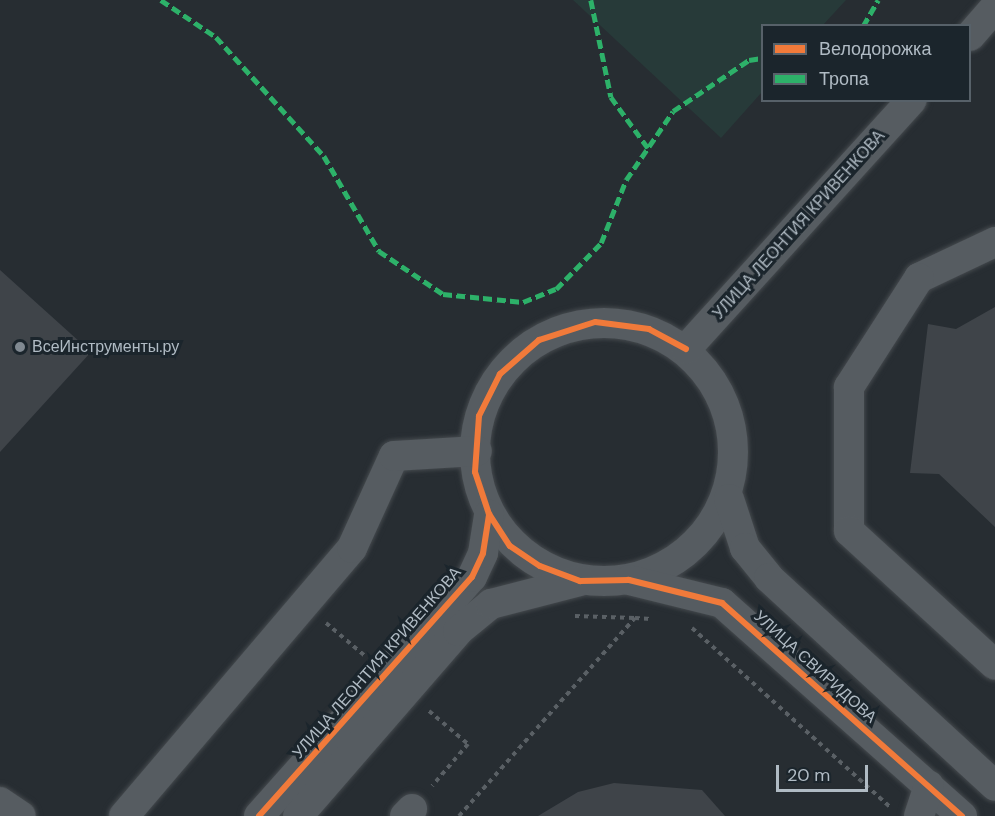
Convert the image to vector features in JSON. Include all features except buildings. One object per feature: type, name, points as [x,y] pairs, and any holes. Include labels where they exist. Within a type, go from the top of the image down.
[{"type":"street","points":[[971,34],[995,7]]},
{"type":"street","name":"УЛИЦА ЛЕОНТИЯ КРИВЕНКОВА","points":[[686,350],[910,102]]},
{"type":"street","points":[[995,243],[919,278],[849,387],[849,531],[995,665]]},
{"type":"street","points":[[298,816],[458,631],[491,604],[580,581],[629,580],[681,554],[729,499],[736,462],[729,409],[711,374],[686,350],[649,329],[595,322],[539,340],[500,374],[479,416],[475,472],[489,514],[510,546],[540,566],[580,581]]},
{"type":"street","points":[[124,816],[352,548],[394,456],[477,451]]},
{"type":"street","name":"УЛИЦА СВИРИДОВА","points":[[729,499],[745,548],[769,578],[995,786]]},
{"type":"street","name":"УЛИЦА ЛЕОНТИЯ КРИВЕНКОВА","points":[[259,816],[472,577],[483,554],[489,514]]},
{"type":"street","name":"УЛИЦА СВИРИДОВА","points":[[629,580],[722,603],[962,816]]},
{"type":"street","points":[[919,816],[929,786]]},
{"type":"street","points":[[0,801],[21,816]]},
{"type":"path","points":[[572,615],[655,620]]},
{"type":"path","points":[[459,816],[635,618]]},
{"type":"path","points":[[686,622],[899,816]]},
{"type":"path","points":[[408,813],[468,744],[429,712],[437,703]]},
{"type":"green space","points":[[573,0],[846,0],[824,24],[761,24],[761,93],[721,138]]},
{"type":"marked path","points":[[161,0],[216,37],[324,156],[379,251],[443,294],[523,302],[556,289],[601,243],[626,180],[673,111],[749,60],[761,58]]},
{"type":"marked path","points":[[591,0],[611,97],[648,148]]},
{"type":"marked path","points":[[864,24],[878,0]]},
{"type":"cycle path","points":[[686,349],[649,329],[595,322],[539,340],[500,374],[479,416],[475,472],[489,514],[510,546],[540,566],[580,581],[629,580],[722,603],[962,816]]},
{"type":"cycle path","points":[[259,816],[472,577],[483,553],[489,514]]},
{"type":"place","name":"ВсеИнструменты.ру","points":[[20,347]]}]
